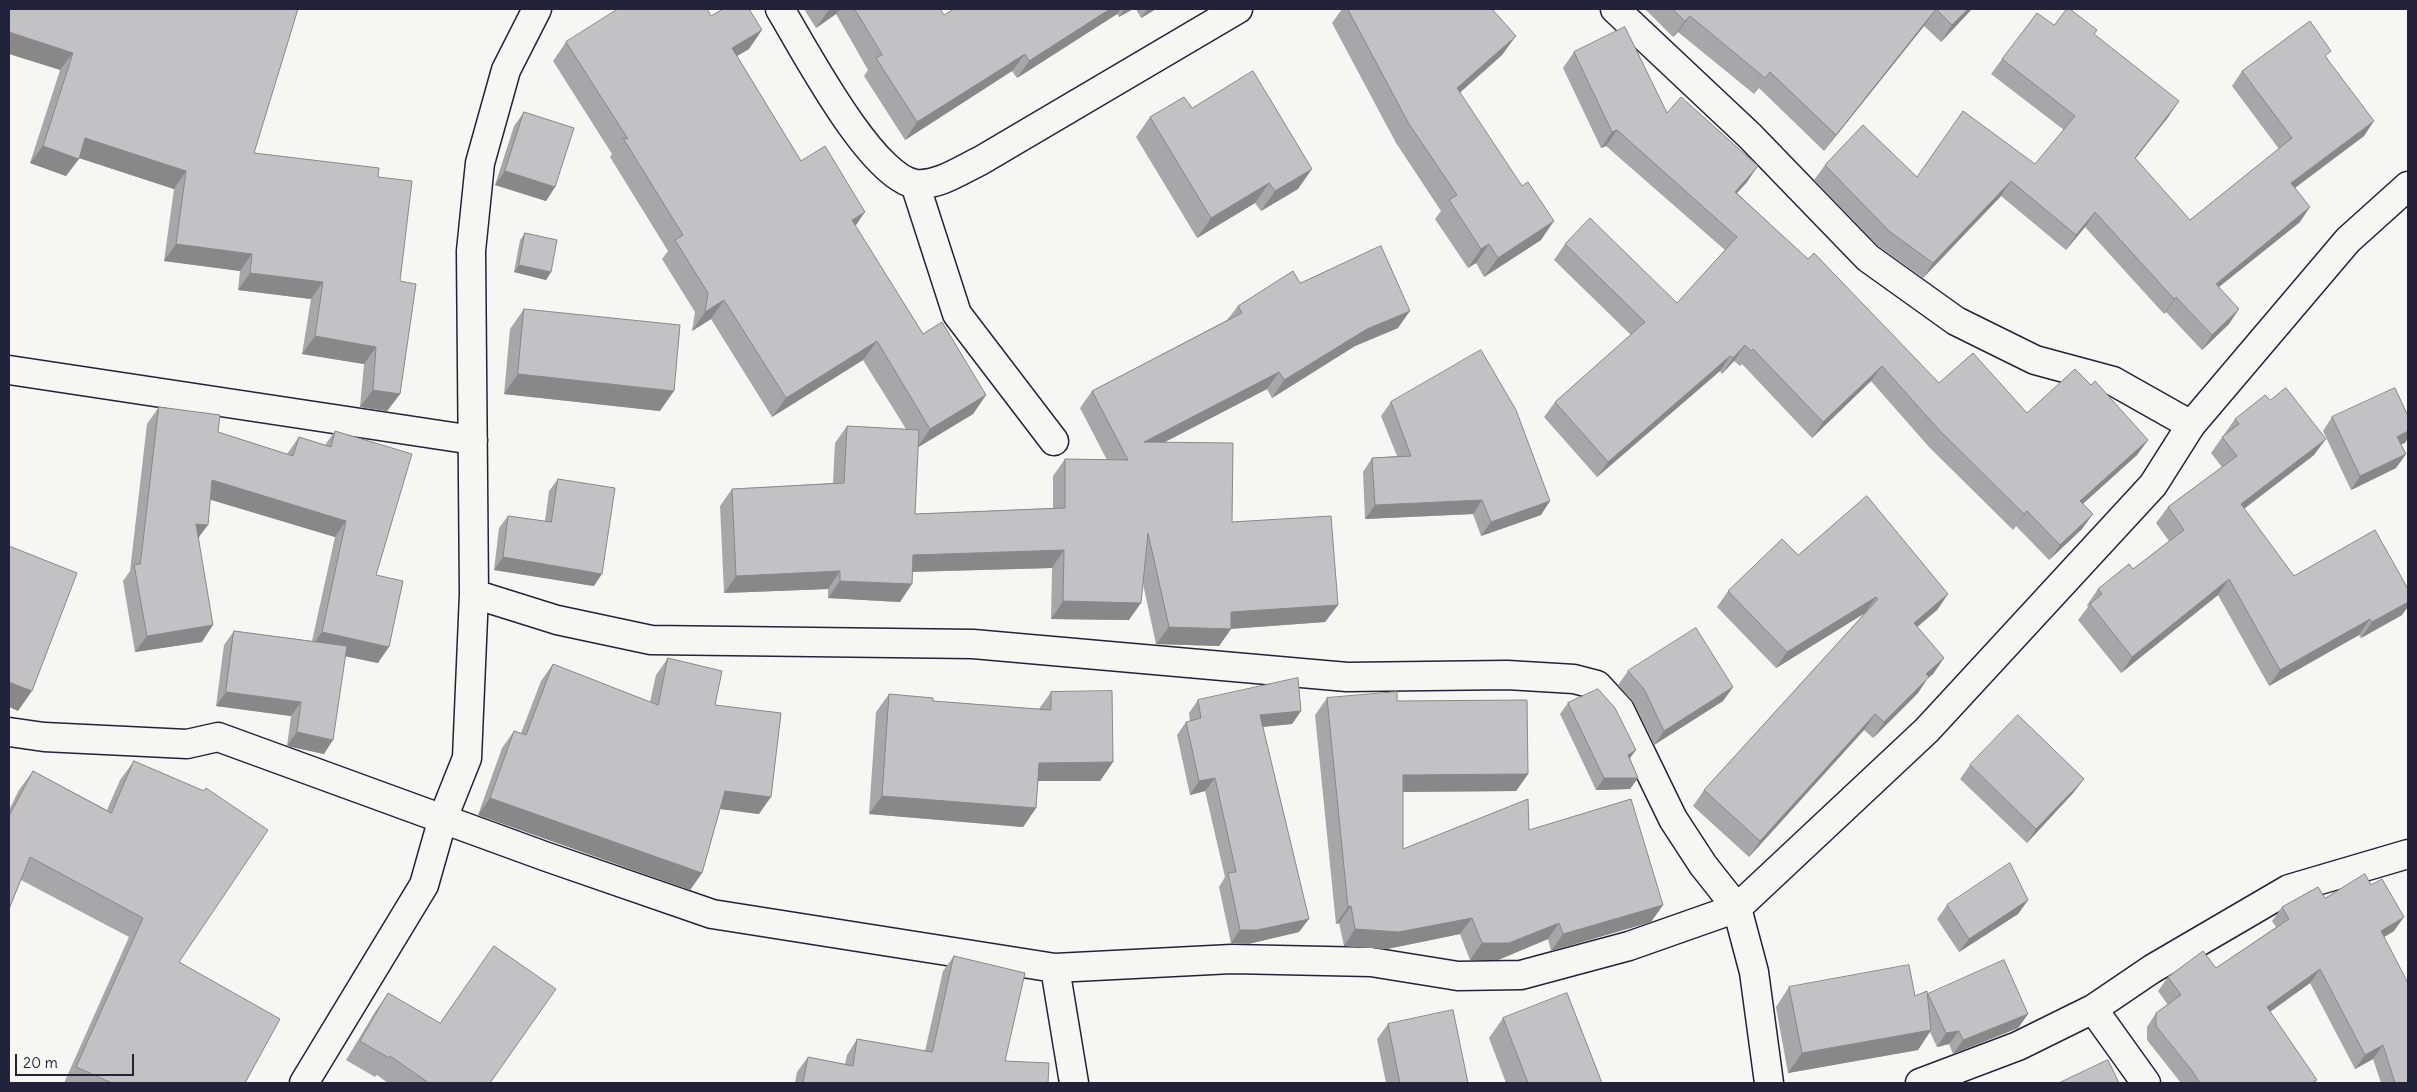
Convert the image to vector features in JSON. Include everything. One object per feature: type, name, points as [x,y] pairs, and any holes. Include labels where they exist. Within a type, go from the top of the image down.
[{"type":"street","points":[[308,1081],[424,885],[443,818],[467,758],[474,594],[471,251],[480,164],[506,70],[536,9]]},
{"type":"street","points":[[780,9],[851,126],[890,171],[915,184],[941,180],[980,161],[1238,9]]},
{"type":"street","points":[[1615,9],[1750,136],[1868,258],[1892,276],[1956,321],[2035,360],[2114,381],[2191,425]]},
{"type":"street","points":[[915,184],[957,314],[1054,441]]},
{"type":"street","points":[[9,732],[44,737],[187,744],[218,737],[547,857],[712,914],[1055,968],[1232,959],[1371,962],[1458,976],[1520,975],[1629,946],[1737,908],[1934,723],[2153,485],[2191,425],[2348,240],[2408,186]]},
{"type":"street","points":[[9,370],[473,440]]},
{"type":"street","points":[[474,594],[557,620],[651,640],[973,644],[1347,677],[1507,675],[1574,679],[1598,686],[1620,710],[1673,819],[1703,865],[1737,908],[1754,972],[1769,1083]]},
{"type":"street","points":[[1920,1083],[2018,1046],[2093,1009],[2152,969],[2289,889],[2408,854]]},
{"type":"street","points":[[1055,968],[1074,1083]]},
{"type":"street","points":[[2093,1009],[2146,1083]]},
{"type":"building","points":[[9,9],[298,9],[254,153],[379,168],[378,177],[412,181],[400,281],[416,284],[400,394],[373,390],[376,347],[315,336],[323,282],[250,273],[252,254],[176,244],[186,171],[85,138],[79,159],[43,146],[73,53],[9,32]]},
{"type":"building","points":[[618,9],[707,9],[711,16],[723,9],[749,9],[762,30],[732,48],[801,161],[825,146],[865,212],[852,220],[923,334],[942,322],[986,395],[930,429],[877,341],[786,398],[724,300],[705,312],[708,293],[675,240],[683,235],[623,138],[628,139],[566,42]]},
{"type":"building","points":[[855,9],[940,9],[944,15],[954,9],[1110,9],[1029,61],[1025,54],[917,122],[876,58],[882,55]]},
{"type":"building","points":[[1348,9],[1492,9],[1516,36],[1457,88],[1522,186],[1528,182],[1554,221],[1498,258],[1489,244],[1481,249],[1449,200],[1457,195],[1409,124]]},
{"type":"building","points":[[1673,9],[1936,9],[1836,135],[1770,72],[1765,78],[1690,16],[1685,21]]},
{"type":"building","points":[[1936,9],[1968,9],[1952,25]]},
{"type":"building","points":[[2067,9],[2070,9],[2097,30],[2094,34],[2179,101],[2135,158],[2190,220],[2292,138],[2242,71],[2310,21],[2331,51],[2325,56],[2374,121],[2291,183],[2310,207],[2216,284],[2239,309],[2212,335],[2176,297],[2174,299],[2095,212],[2076,235],[2011,181],[1933,263],[1889,231],[1825,165],[1863,125],[1917,177],[1963,111],[2035,164],[2075,116],[2002,59],[2037,13],[2054,25]]},
{"type":"building","points":[[1625,27],[1667,113],[1681,97],[1758,166],[1735,192],[1808,259],[1814,253],[1939,383],[1973,353],[2027,413],[2075,369],[2091,385],[2095,381],[2148,440],[2080,501],[2093,514],[2060,545],[2027,511],[2024,514],[1940,431],[1882,366],[1823,422],[1753,349],[1751,351],[1745,345],[1733,358],[1730,356],[1608,462],[1555,402],[1645,322],[1565,244],[1590,218],[1677,303],[1737,237],[1617,130],[1612,132],[1574,52]]},
{"type":"building","points":[[1253,71],[1312,169],[1275,191],[1269,183],[1211,218],[1150,117],[1184,97],[1192,108]]},
{"type":"building","points":[[524,112],[574,128],[555,187],[505,171]]},
{"type":"building","points":[[525,233],[557,240],[551,272],[519,265]]},
{"type":"building","points":[[1381,246],[1410,311],[1367,329],[1284,380],[1279,372],[1144,442],[1233,443],[1232,522],[1331,516],[1338,605],[1231,612],[1231,629],[1169,627],[1148,533],[1141,603],[1063,601],[1064,550],[913,555],[912,584],[840,581],[840,571],[736,576],[732,489],[844,483],[847,426],[919,430],[915,514],[1065,508],[1065,459],[1128,460],[1092,391],[1242,313],[1238,306],[1293,271],[1300,283]]},
{"type":"building","points":[[524,309],[680,325],[674,391],[518,374]]},
{"type":"building","points":[[1481,350],[1516,410],[1550,501],[1491,522],[1482,500],[1375,505],[1372,458],[1411,456],[1391,402]]},
{"type":"building","points":[[2286,388],[2326,439],[2241,504],[2294,576],[2375,530],[2408,589],[2408,602],[2372,622],[2370,619],[2280,670],[2229,579],[2132,657],[2090,604],[2102,594],[2098,589],[2129,564],[2133,569],[2184,530],[2168,507],[2237,456],[2222,437],[2239,424],[2235,419],[2265,395],[2270,400]]},
{"type":"building","points":[[2395,388],[2408,416],[2408,431],[2397,437],[2406,454],[2360,476],[2332,417]]},
{"type":"building","points":[[159,407],[220,415],[218,432],[293,456],[299,437],[331,447],[335,431],[412,454],[376,575],[403,581],[389,647],[322,632],[346,521],[212,480],[208,525],[196,524],[213,625],[147,636],[134,565],[140,564]]},
{"type":"building","points":[[558,479],[615,488],[602,574],[503,557],[508,516],[551,522]]},
{"type":"building","points":[[1867,496],[1948,594],[1914,623],[1944,658],[1926,674],[1929,677],[1884,722],[1875,714],[1760,841],[1704,790],[1878,599],[1876,597],[1787,652],[1728,591],[1782,539],[1798,555]]},
{"type":"building","points":[[9,546],[77,573],[32,691],[9,682]]},
{"type":"building","points":[[1696,628],[1733,687],[1664,731],[1644,689],[1628,671]]},
{"type":"building","points":[[234,631],[347,646],[333,740],[297,732],[301,702],[226,692]]},
{"type":"building","points":[[668,658],[722,671],[715,705],[781,713],[771,797],[725,791],[702,873],[490,798],[514,731],[526,735],[553,664],[658,705]]},
{"type":"building","points":[[1298,678],[1301,711],[1260,715],[1309,919],[1257,930],[1240,930],[1228,873],[1236,872],[1215,778],[1199,781],[1186,722],[1201,718],[1198,700]]},
{"type":"building","points":[[1598,689],[1615,708],[1636,750],[1628,755],[1638,778],[1604,778],[1568,703]]},
{"type":"building","points":[[1112,691],[1113,762],[1039,763],[1036,808],[882,796],[889,694],[933,698],[933,701],[1051,710],[1051,692]]},
{"type":"building","points":[[1397,692],[1397,701],[1527,700],[1528,774],[1403,775],[1403,849],[1528,799],[1529,830],[1631,799],[1663,905],[1563,934],[1559,923],[1509,943],[1482,943],[1472,918],[1399,932],[1355,929],[1351,906],[1348,907],[1327,698]]},
{"type":"building","points":[[2018,715],[2084,779],[2036,829],[1970,765]]},
{"type":"building","points":[[134,761],[204,791],[206,788],[268,830],[179,962],[280,1019],[245,1083],[112,1083],[76,1067],[143,918],[30,857],[9,909],[9,816],[33,771],[111,813]]},
{"type":"building","points":[[2010,863],[2028,900],[1969,939],[1947,905]]},
{"type":"building","points":[[2365,874],[2371,885],[2382,879],[2404,917],[2381,931],[2408,983],[2408,1083],[2395,1083],[2383,1045],[2365,1055],[2320,969],[2267,1007],[2317,1080],[2312,1083],[2200,1083],[2156,1026],[2156,1013],[2181,995],[2168,977],[2203,951],[2216,968],[2289,919],[2282,907],[2318,887],[2325,898]]},
{"type":"building","points":[[494,946],[556,989],[490,1083],[429,1083],[390,1056],[389,1058],[360,1041],[388,993],[440,1023]]},
{"type":"building","points":[[954,956],[1025,973],[1005,1061],[1049,1063],[1048,1083],[803,1083],[808,1057],[853,1066],[857,1039],[932,1052]]},
{"type":"building","points":[[2004,960],[2028,1014],[1963,1040],[1959,1031],[1946,1033],[1928,994]]},
{"type":"building","points":[[1909,965],[1915,996],[1927,991],[1931,1030],[1802,1053],[1789,987]]},
{"type":"building","points":[[1567,993],[1602,1083],[1528,1083],[1503,1018]]},
{"type":"building","points":[[1453,1010],[1468,1083],[1400,1083],[1388,1024]]},
{"type":"building","points":[[2108,1060],[2119,1083],[2059,1083]]}]
